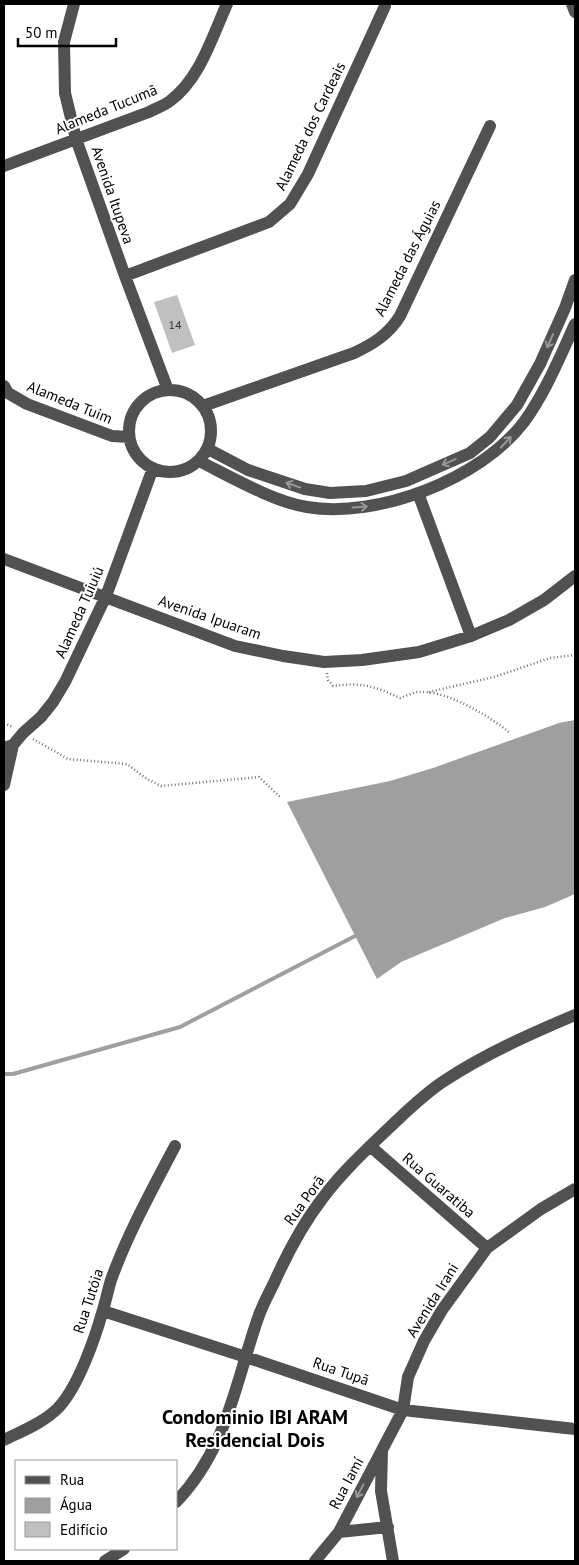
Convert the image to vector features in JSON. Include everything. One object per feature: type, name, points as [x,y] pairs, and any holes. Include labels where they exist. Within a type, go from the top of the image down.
[{"type":"street","name":"Avenida Itupeva","points":[[74,4],[64,42],[64,65],[65,93],[76,139],[168,390]]},
{"type":"street","name":"Alameda Tucumã","points":[[4,166],[149,112],[169,102],[183,90],[197,70],[227,4]]},
{"type":"street","points":[[572,4],[575,12]]},
{"type":"street","name":"Alameda dos Cardeais","points":[[125,276],[240,235],[270,222],[290,204],[308,174],[386,6]]},
{"type":"street","name":"Alameda das Águias","points":[[203,406],[354,353],[374,344],[383,336],[400,316],[490,126]]},
{"type":"street","points":[[208,448],[248,470],[305,489],[330,494],[366,491],[406,481],[470,453],[490,438],[517,405],[570,311],[575,280]]},
{"type":"street","points":[[199,461],[286,502],[307,507],[333,509],[369,507],[418,493],[464,472],[501,447],[534,406],[575,324]]},
{"type":"street","name":"Alameda Tuim","points":[[4,386],[8,392],[27,404],[112,436],[129,437]]},
{"type":"street","points":[[168,390],[181,392],[193,397],[203,406],[210,419],[211,434],[208,448],[199,461],[190,467],[168,472],[153,468],[144,463],[134,451],[129,437],[131,420],[138,405],[152,395],[168,390]]},
{"type":"street","name":"Alameda Tuiuiú","points":[[8,746],[41,717],[66,682],[106,596],[153,468]]},
{"type":"street","points":[[418,493],[471,636]]},
{"type":"street","name":"Avenida Ipuaram","points":[[4,560],[106,596],[235,646],[324,662],[362,660],[419,652],[471,636],[509,620],[544,600],[575,576]]},
{"type":"street","points":[[4,785],[8,746]]},
{"type":"street","name":"Rua Porã","points":[[178,1500],[191,1486],[215,1448],[230,1410],[258,1316],[291,1246],[323,1198],[370,1146],[418,1100],[480,1059],[531,1033],[575,1015]]},
{"type":"street","name":"Rua Tutóia","points":[[4,1440],[36,1424],[58,1408],[71,1391],[85,1361],[103,1311],[110,1282],[130,1234],[175,1146]]},
{"type":"street","name":"Rua Guaratiba","points":[[370,1146],[487,1248]]},
{"type":"street","name":"Avenida Irani","points":[[393,1561],[381,1491],[382,1450],[403,1410],[408,1377],[424,1341],[442,1310],[487,1248],[542,1208],[575,1189]]},
{"type":"street","name":"Rua Tupã","points":[[103,1311],[246,1356],[403,1410],[574,1426]]},
{"type":"street","name":"Rua Iamí","points":[[316,1561],[339,1532],[382,1450]]},
{"type":"street","name":"Rua Iamí","points":[[339,1532],[388,1527]]},
{"type":"street","points":[[105,1561],[122,1550]]},
{"type":"path","points":[[324,662],[328,680],[332,686],[357,684],[379,689],[400,698],[417,692],[427,692],[484,679],[550,658],[575,655]]},
{"type":"path","points":[[427,692],[468,705],[490,717],[510,733]]},
{"type":"path","points":[[23,733],[68,759],[127,764],[147,779],[161,786],[259,777],[281,798]]},
{"type":"water","points":[[575,720],[575,894],[545,907],[505,918],[401,962],[377,979],[287,802],[390,781],[433,768],[559,723]]},
{"type":"building","points":[[177,295],[195,345],[172,353],[154,302]]},
{"type":"waterway","points":[[4,1074],[13,1074],[180,1027],[355,936]]},
{"type":"district","name":"Condominio IBI ARAM Residencial Dois","points":[[255,1428]]}]
